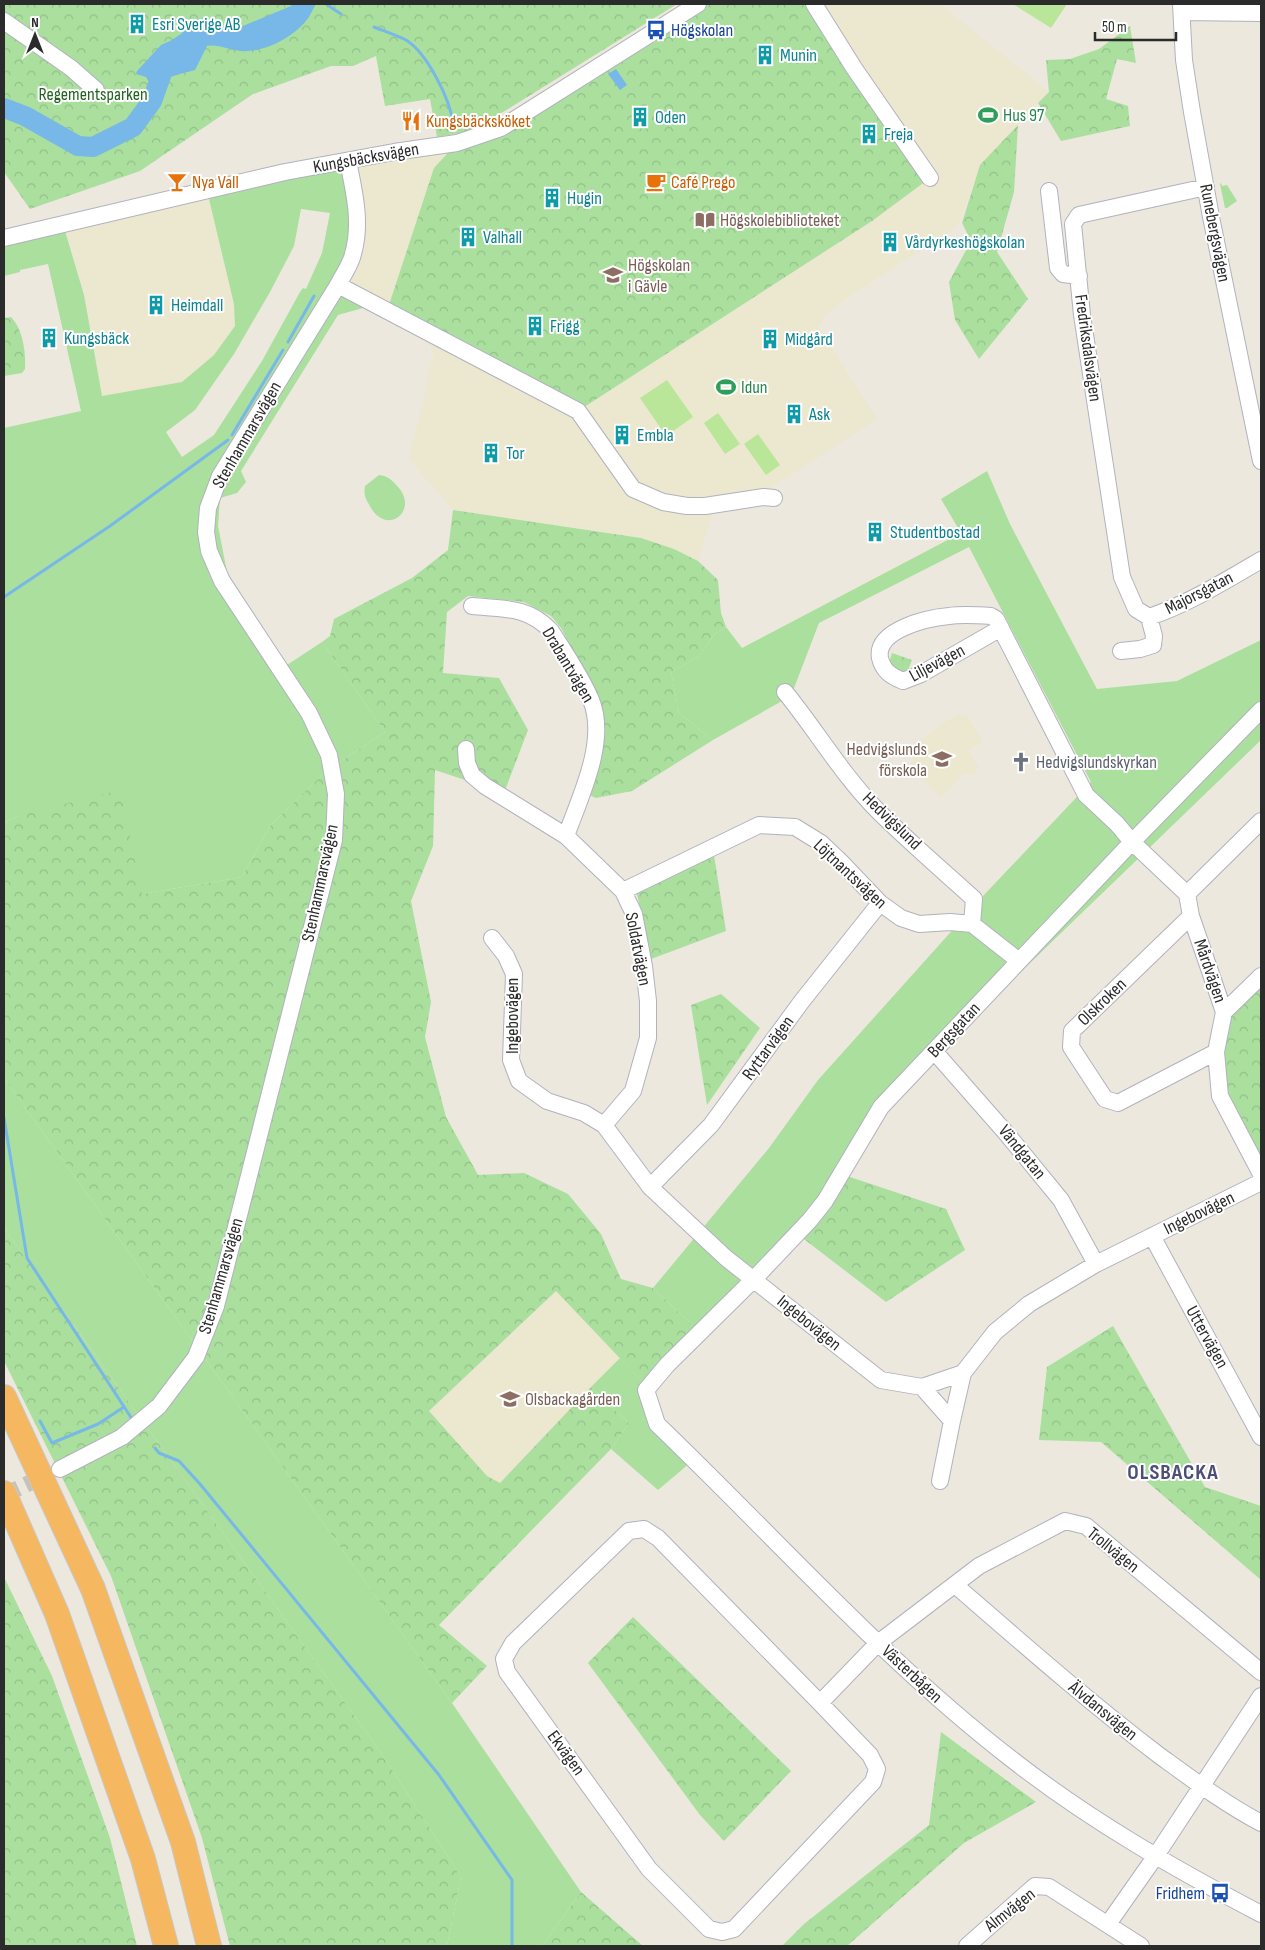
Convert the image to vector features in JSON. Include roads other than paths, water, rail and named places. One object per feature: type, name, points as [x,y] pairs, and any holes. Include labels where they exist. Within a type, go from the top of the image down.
[{"type":"highway","points":[[4,1397],[92,1589],[183,1842],[209,1946]]},
{"type":"highway","points":[[4,1492],[57,1614],[143,1859],[166,1946]]},
{"type":"street","name":"Kungsbäcksvägen","points":[[4,238],[285,172],[457,143],[501,128],[698,4]]},
{"type":"street","points":[[814,4],[854,68],[930,178]]},
{"type":"street","points":[[1181,8],[1261,13]]},
{"type":"street","name":"Runebergsvägen","points":[[1181,8],[1184,60],[1211,217],[1261,461]]},
{"type":"street","points":[[4,21],[71,68],[96,90]]},
{"type":"street","name":"Stenhammarsvägen","points":[[60,1469],[122,1437],[159,1406],[196,1357],[216,1306],[334,840],[336,794],[330,756],[309,713],[222,581],[209,550],[206,532],[208,508],[220,476],[338,285],[353,254],[357,224],[355,198],[348,161]]},
{"type":"street","name":"Fredriksdalsvägen","points":[[1121,650],[1140,649],[1153,645],[1154,636],[1122,577],[1082,315],[1073,224],[1079,215],[1206,187]]},
{"type":"street","points":[[1049,191],[1058,268],[1063,274],[1079,276]]},
{"type":"street","points":[[338,285],[578,411],[633,489],[649,497],[663,502],[705,506],[764,497],[774,498]]},
{"type":"street","name":"Majorsgatan","points":[[1142,613],[1161,613],[1261,560]]},
{"type":"street","name":"Drabantvägen","points":[[472,606],[524,611],[545,624],[551,630],[591,700],[597,728],[595,749],[566,836]]},
{"type":"street","name":"Liljevägen","points":[[949,616],[991,616],[996,619],[1001,628],[921,674],[903,681],[891,677],[882,666],[879,652],[884,640],[900,629],[929,619],[949,616]]},
{"type":"street","points":[[1001,628],[1086,795],[1187,894],[1261,821]]},
{"type":"street","name":"Hedvigslund","points":[[785,692],[812,725],[837,763],[876,808],[974,899],[972,924]]},
{"type":"street","name":"Bergsgatan","points":[[667,1365],[754,1279],[810,1220],[824,1201],[882,1107],[1132,842],[1261,710]]},
{"type":"street","name":"Soldatvägen","points":[[466,749],[467,764],[472,776],[566,836],[623,891],[634,914],[644,966],[648,1038],[633,1090],[604,1125]]},
{"type":"street","name":"Löjtnantsvägen","points":[[623,891],[759,825],[795,827],[821,843],[842,862],[880,903],[901,918],[919,924],[950,922],[972,924]]},
{"type":"street","name":"Mårdvägen","points":[[1187,894],[1191,916],[1224,1012],[1216,1052],[1220,1096],[1261,1174]]},
{"type":"street","name":"Ryttarvägen","points":[[650,1187],[711,1125],[802,1001],[880,903]]},
{"type":"street","name":"Olskroken","points":[[1191,916],[1072,1031],[1071,1047],[1105,1099],[1118,1104],[1216,1052]]},
{"type":"street","points":[[972,924],[1019,961]]},
{"type":"street","name":"Ingebovägen","points":[[492,938],[506,956],[514,974],[511,1060],[519,1082],[547,1101],[584,1113],[604,1125],[650,1187],[726,1258],[881,1380],[922,1387],[963,1373],[995,1332],[1029,1304],[1096,1264],[1261,1182]]},
{"type":"street","points":[[1224,1012],[1261,976]]},
{"type":"street","name":"Vändgatan","points":[[934,1051],[1006,1133],[1061,1200],[1096,1264]]},
{"type":"street","name":"Uttervägen","points":[[1152,1236],[1261,1438]]},
{"type":"street","name":"Västerbågen","points":[[667,1365],[646,1390],[657,1424],[878,1643],[940,1700],[1014,1761],[1094,1819],[1155,1857],[1261,1914]]},
{"type":"street","points":[[940,1481],[963,1373]]},
{"type":"street","points":[[922,1387],[952,1421]]},
{"type":"street","name":"Trollvägen","points":[[878,1643],[979,1566],[1065,1520],[1086,1526],[1261,1672]]},
{"type":"street","name":"Ekvägen","points":[[644,1529],[658,1538],[820,1703],[870,1755],[877,1769],[873,1782],[734,1929],[722,1932],[710,1928],[649,1869],[507,1672],[504,1659],[513,1644],[629,1531],[644,1529]]},
{"type":"street","name":"Älvdansvägen","points":[[955,1585],[1127,1731],[1202,1787],[1261,1823]]},
{"type":"street","points":[[820,1703],[878,1643]]},
{"type":"street","points":[[1108,1924],[1202,1787],[1261,1696]]},
{"type":"street","name":"Almvägen","points":[[967,1946],[1035,1886],[1049,1887],[1141,1946]]},
{"type":"water","points":[[292,4],[316,4],[306,21],[293,33],[268,47],[258,50],[241,51],[207,46],[195,70],[172,77],[165,82],[158,106],[148,99],[149,82],[146,77],[136,74],[137,71],[161,45],[181,34],[194,20],[208,19],[233,30],[239,30],[243,26]]},
{"type":"water","points":[[616,69],[627,85],[620,90],[608,74]]},
{"type":"waterway","points":[[326,4],[341,14]]},
{"type":"waterway","points":[[374,27],[406,40],[422,55],[442,90],[453,123]]},
{"type":"waterway","points":[[4,108],[25,116],[78,146],[93,147],[133,127],[152,101],[161,76]]},
{"type":"waterway","points":[[288,342],[314,296]]},
{"type":"waterway","points":[[232,435],[283,350]]},
{"type":"waterway","points":[[4,597],[110,526],[228,440]]},
{"type":"waterway","points":[[4,1118],[27,1258],[132,1419]]},
{"type":"waterway","points":[[40,1421],[52,1443],[98,1424],[124,1407]]},
{"type":"waterway","points":[[155,1448],[159,1453],[179,1461],[200,1484],[439,1775],[512,1880],[512,1946]]},
{"type":"tunnel","points":[[4,1495],[49,1474]]},
{"type":"place","name":"Esri Sverige AB","points":[[137,24]]},
{"type":"place","name":"Högskolan","points":[[656,30]]},
{"type":"place","name":"Munin","points":[[765,55]]},
{"type":"place","name":"Hus 97","points":[[988,115]]},
{"type":"place","name":"Oden","points":[[640,117]]},
{"type":"place","name":"Kungsbäcksköket","points":[[411,121]]},
{"type":"place","name":"Freja","points":[[869,134]]},
{"type":"place","name":"Nya Vall","points":[[177,182]]},
{"type":"place","name":"Café Prego","points":[[656,182]]},
{"type":"place","name":"Hugin","points":[[552,198]]},
{"type":"place","name":"Högskolebiblioteket","points":[[705,220]]},
{"type":"place","name":"Valhall","points":[[468,237]]},
{"type":"place","name":"Vårdyrkeshögskolan","points":[[890,242]]},
{"type":"place","name":"Högskolan i Gävle","points":[[613,275]]},
{"type":"place","name":"Heimdall","points":[[156,305]]},
{"type":"place","name":"Frigg","points":[[535,326]]},
{"type":"place","name":"Kungsbäck","points":[[49,338]]},
{"type":"place","name":"Midgård","points":[[770,339]]},
{"type":"place","name":"Idun","points":[[726,387]]},
{"type":"place","name":"Ask","points":[[794,414]]},
{"type":"place","name":"Embla","points":[[622,435]]},
{"type":"place","name":"Tor","points":[[491,453]]},
{"type":"place","name":"Studentbostad","points":[[875,532]]},
{"type":"place","name":"Hedvigslunds förskola","points":[[942,759]]},
{"type":"place","name":"Hedvigslundskyrkan","points":[[1021,762]]},
{"type":"place","name":"Olsbackagården","points":[[510,1399]]},
{"type":"place","name":"Fridhem","points":[[1220,1893]]},
{"type":"district","name":"OLSBACKA","points":[[1173,1472]]},
{"type":"park label","name":"Regementsparken","points":[[93,94]]}]
